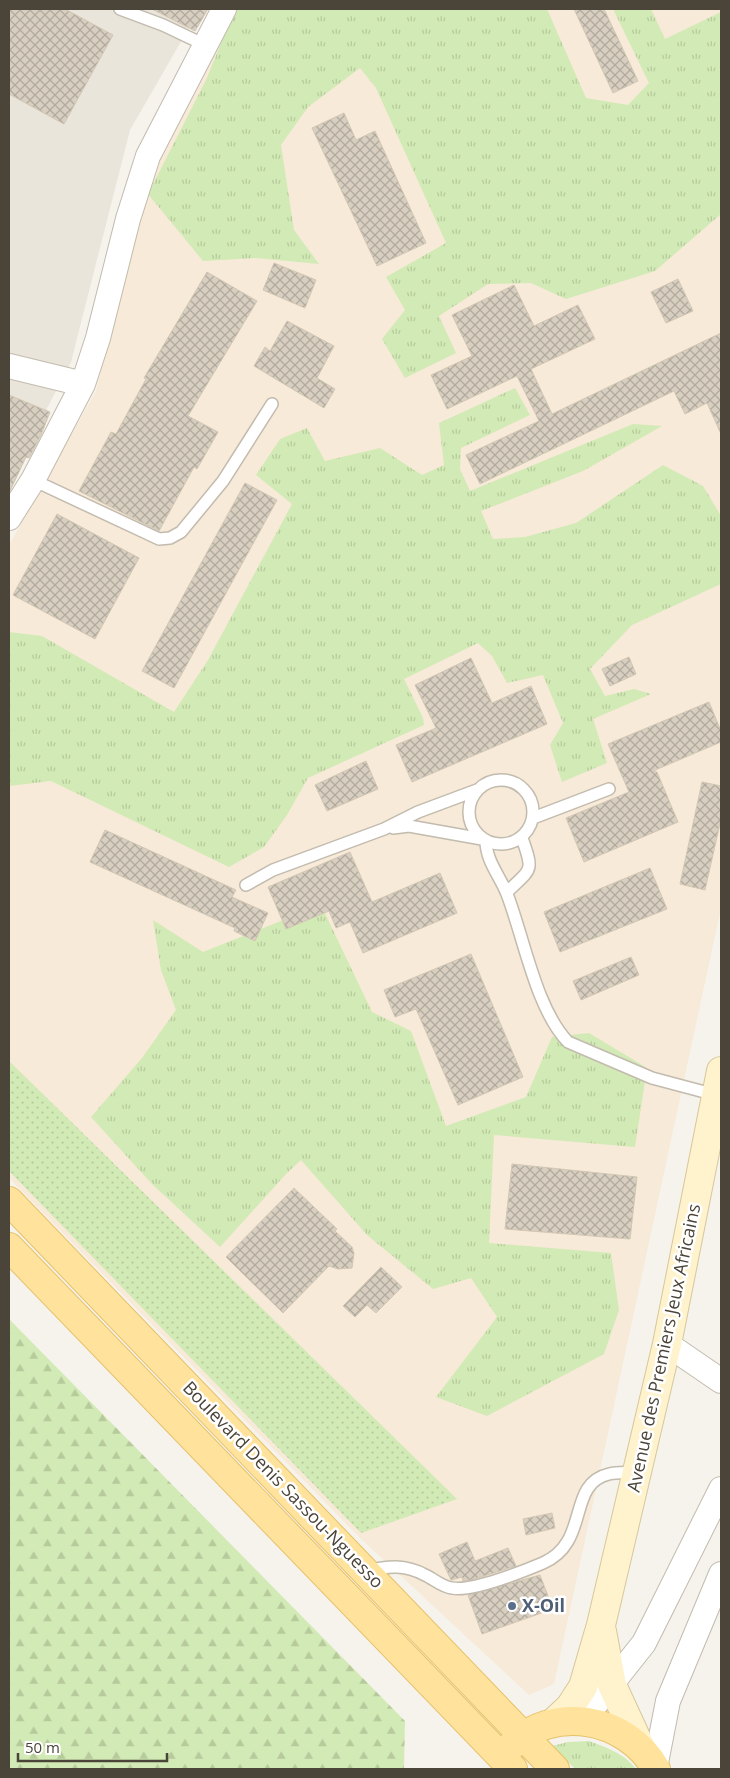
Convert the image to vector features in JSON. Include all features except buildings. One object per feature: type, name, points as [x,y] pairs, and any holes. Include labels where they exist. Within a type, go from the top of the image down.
[{"type":"main road","name":"Boulevard Denis Sassou-Nguesso","points":[[9,1201],[556,1769]]},
{"type":"main road","name":"Boulevard Denis Sassou-Nguesso","points":[[9,1247],[503,1765]]},
{"type":"main road","points":[[503,1765],[523,1736],[554,1722],[583,1720],[604,1725],[625,1734],[651,1762]]},
{"type":"street","points":[[9,518],[33,480],[83,384],[98,338],[138,184],[148,156],[224,9]]},
{"type":"street","points":[[9,366],[83,384]]},
{"type":"street","name":"Avenue des Premiers Jeux Africains","points":[[554,1722],[570,1707],[583,1687],[601,1625],[667,1344],[719,1083]]},
{"type":"street","points":[[667,1344],[721,1382]]},
{"type":"street","points":[[583,1720],[644,1643],[721,1489]]},
{"type":"street","points":[[651,1762],[668,1701],[721,1574]]},
{"type":"street","name":"Avenue des Premiers Jeux Africains","points":[[601,1625],[612,1685],[651,1762]]},
{"type":"lane","points":[[120,9],[163,25],[205,45]]},
{"type":"lane","points":[[33,480],[159,539],[170,538],[182,532],[222,481],[272,404]]},
{"type":"lane","points":[[384,829],[409,826],[484,840],[497,844],[509,844],[522,838],[533,818],[533,806],[529,795],[521,786],[510,781],[499,780],[487,783],[478,790],[470,801],[468,815],[473,828],[484,840],[488,856],[507,892],[544,1002],[560,1034],[568,1042],[652,1078],[719,1083]]},
{"type":"lane","points":[[533,818],[609,789]]},
{"type":"lane","points":[[246,885],[273,870],[304,857],[384,829],[418,812],[478,790]]},
{"type":"lane","points":[[507,892],[529,871],[531,862],[522,838]]},
{"type":"lane","points":[[366,1570],[399,1565],[455,1589],[472,1586],[531,1568],[553,1558],[567,1544],[573,1534],[588,1487],[598,1478],[610,1473],[638,1472]]},
{"type":"shaded area","points":[[9,9],[177,9],[194,19],[130,130],[71,362],[9,482]]},
{"type":"shaded area","points":[[234,9],[721,9],[721,908],[554,1684],[529,1695],[361,1539],[9,1178],[9,545],[96,391],[151,166]]},
{"type":"green space","points":[[235,9],[547,9],[586,98],[628,105],[649,83],[613,9],[651,9],[665,39],[721,12],[721,214],[655,271],[566,299],[531,283],[488,284],[439,316],[456,353],[405,378],[382,339],[405,310],[386,277],[446,243],[376,88],[360,68],[308,107],[281,145],[294,230],[319,264],[256,258],[203,261],[148,194],[206,80]]},
{"type":"green space","points":[[515,388],[530,415],[461,448],[460,469],[470,491],[633,424],[662,426],[583,471],[481,511],[493,539],[525,537],[576,523],[663,465],[703,486],[721,516],[721,584],[632,625],[590,669],[605,696],[634,689],[651,694],[593,719],[607,763],[562,782],[550,745],[563,723],[543,675],[507,683],[492,656],[478,643],[404,679],[423,718],[424,725],[308,778],[287,815],[264,847],[229,867],[51,781],[9,786],[9,632],[42,636],[174,712],[208,660],[292,504],[256,475],[280,439],[307,428],[325,461],[380,448],[422,475],[444,465],[439,423]]},
{"type":"green space","points":[[321,905],[372,1012],[411,1031],[446,1126],[526,1097],[552,1037],[589,1033],[647,1068],[635,1147],[494,1135],[489,1243],[611,1253],[619,1310],[604,1354],[487,1416],[436,1397],[497,1317],[471,1278],[433,1289],[367,1235],[301,1160],[220,1247],[152,1184],[91,1117],[142,1058],[176,1010],[161,970],[153,920],[203,952]]},
{"type":"green space","points":[[9,1061],[457,1499],[361,1533],[9,1171]]},
{"type":"green space","points":[[9,1319],[405,1721],[404,1769],[9,1769]]},
{"type":"green space","points":[[589,1741],[621,1755],[636,1769],[575,1769],[552,1746],[568,1742]]},
{"type":"place","name":"X-Oil","points":[[512,1606]]}]
